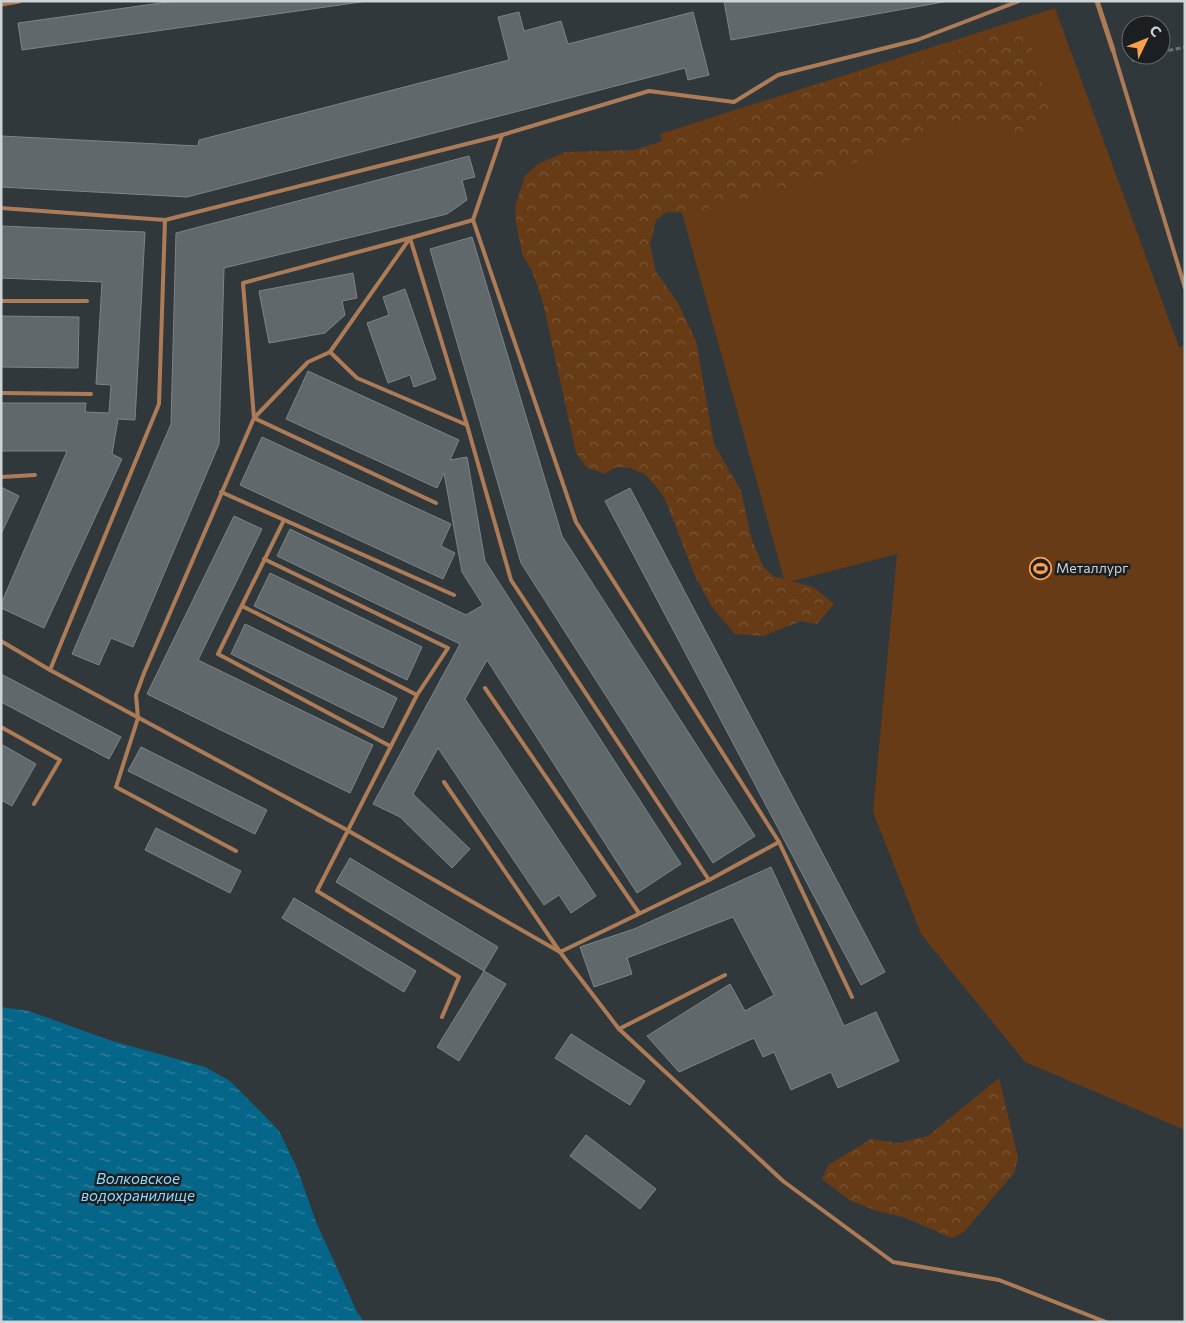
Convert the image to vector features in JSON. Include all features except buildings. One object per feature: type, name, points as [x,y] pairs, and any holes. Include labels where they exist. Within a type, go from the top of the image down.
[{"type":"street","points":[[1,4],[19,1]]},
{"type":"street","points":[[1097,1],[1113,50]]},
{"type":"lane","points":[[1,208],[165,220],[502,135],[649,91],[734,102],[778,75],[917,40],[1019,1]]},
{"type":"lane","points":[[1113,50],[1185,288]]},
{"type":"lane","points":[[502,135],[473,220],[576,522],[779,842],[852,997]]},
{"type":"lane","points":[[50,670],[159,404],[165,220]]},
{"type":"lane","points":[[254,418],[243,283],[473,220]]},
{"type":"lane","points":[[236,852],[116,787],[138,718],[136,695],[254,418],[308,362],[330,352],[410,238]]},
{"type":"lane","points":[[410,238],[468,425],[511,580],[709,880]]},
{"type":"lane","points":[[1,301],[87,301]]},
{"type":"lane","points":[[330,352],[357,378],[468,425]]},
{"type":"lane","points":[[1,393],[91,394]]},
{"type":"lane","points":[[254,418],[436,503]]},
{"type":"lane","points":[[1,477],[35,476]]},
{"type":"lane","points":[[221,492],[454,595]]},
{"type":"lane","points":[[284,520],[218,654],[390,746]]},
{"type":"lane","points":[[264,559],[448,648],[417,695],[317,891],[459,977],[442,1017]]},
{"type":"lane","points":[[242,606],[417,695]]},
{"type":"lane","points":[[1,642],[347,830],[560,952]]},
{"type":"lane","points":[[485,688],[639,914]]},
{"type":"lane","points":[[1,727],[60,760],[34,804]]},
{"type":"lane","points":[[444,782],[560,952],[619,1029],[782,1181],[893,1262],[999,1280],[1106,1322]]},
{"type":"lane","points":[[560,952],[709,880],[779,842]]},
{"type":"lane","points":[[619,1029],[726,975]]},
{"type":"path","points":[[1171,50],[1185,47]]},
{"type":"green space","name":"Металлург","points":[[1055,8],[1179,347],[1185,346],[1185,1130],[1025,1062],[921,934],[873,812],[897,554],[785,583],[660,134]]},
{"type":"green space","points":[[1022,25],[1029,37],[1048,108],[1047,121],[1038,130],[1025,136],[981,121],[928,128],[906,143],[784,190],[696,213],[667,212],[656,220],[650,245],[656,272],[678,303],[696,341],[714,444],[741,491],[752,540],[763,566],[773,576],[813,587],[834,604],[817,624],[801,621],[763,636],[735,634],[712,607],[695,576],[665,499],[655,485],[644,474],[630,468],[616,467],[604,474],[586,467],[576,453],[543,303],[532,271],[523,256],[516,224],[515,207],[525,176],[538,164],[566,152],[634,150],[745,115],[800,89],[872,70],[933,60]]},
{"type":"green space","points":[[999,1078],[1018,1158],[1014,1173],[964,1232],[951,1238],[906,1218],[877,1211],[849,1200],[822,1179],[828,1165],[871,1139],[898,1143],[928,1136]]},
{"type":"water","name":"Волковское водохранилище","points":[[1,1007],[29,1011],[109,1040],[205,1067],[230,1081],[279,1131],[297,1168],[316,1222],[357,1312],[364,1322],[1,1322]]},
{"type":"place","name":"Металлург","points":[[1040,568]]}]
